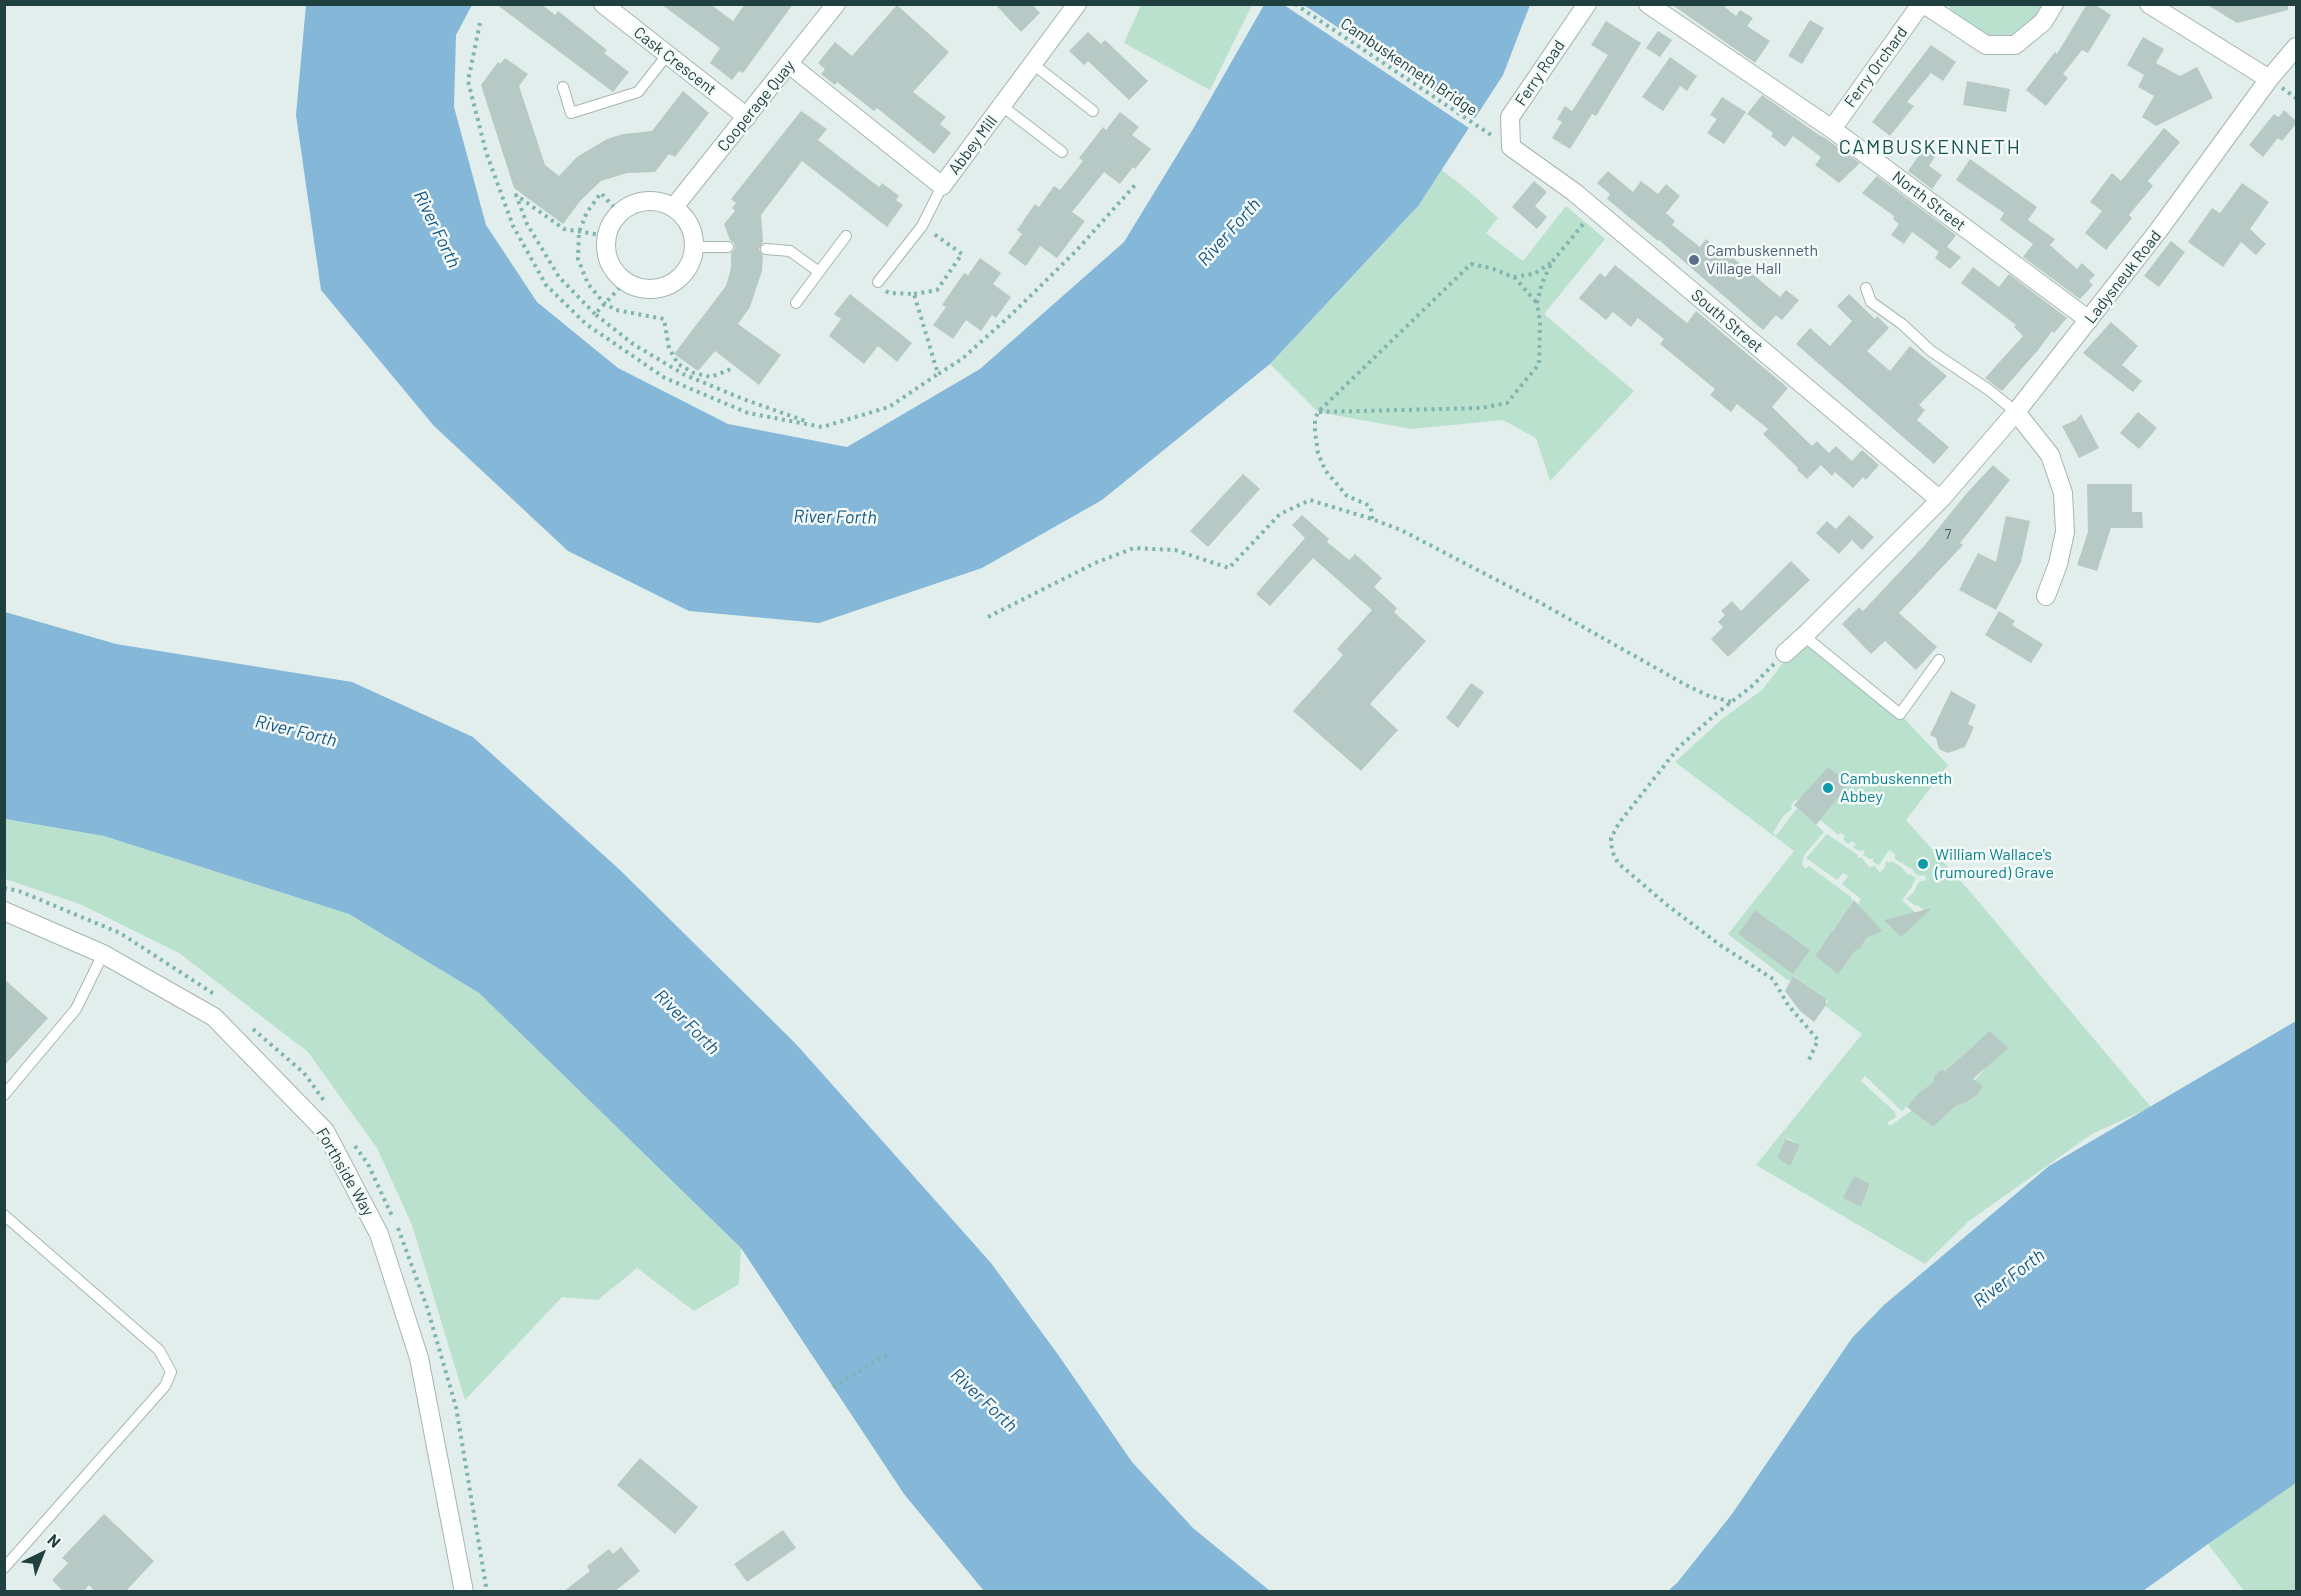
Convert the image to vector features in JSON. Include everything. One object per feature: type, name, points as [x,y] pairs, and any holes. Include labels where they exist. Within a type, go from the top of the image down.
[{"type":"street","name":"Cask Crescent","points":[[603,4],[747,117]]},
{"type":"street","name":"Cooperage Quay","points":[[674,207],[790,65],[836,4]]},
{"type":"street","name":"Abbey Mill","points":[[790,65],[942,186],[1077,4]]},
{"type":"street","name":"Ferry Road","points":[[1511,147],[1510,117],[1587,4]]},
{"type":"street","name":"North Street","points":[[1648,4],[1832,129],[2089,320]]},
{"type":"street","name":"Ferry Orchard","points":[[1832,129],[1923,4],[1986,45],[2015,45],[2043,22],[2054,4]]},
{"type":"street","points":[[2149,4],[2269,79]]},
{"type":"street","name":"Ladysneuk Road","points":[[1785,653],[1940,500],[2016,412],[2158,231],[2269,79],[2296,47]]},
{"type":"street","name":"South Street","points":[[1511,147],[1574,192],[1940,500]]},
{"type":"street","points":[[651,201],[663,202],[674,207],[690,224],[695,247],[689,267],[676,282],[664,288],[651,290],[637,288],[625,282],[609,262],[606,249],[607,236],[613,220],[619,213],[628,206],[651,201]]},
{"type":"street","points":[[2016,412],[2050,455],[2063,494],[2065,532],[2058,564],[2046,596]]},
{"type":"street","name":"Forthside Way","points":[[4,911],[103,954],[214,1017],[325,1131],[379,1233],[419,1358],[464,1592]]},
{"type":"lane","points":[[563,87],[571,113],[638,92],[667,55]]},
{"type":"lane","points":[[1033,64],[1093,111]]},
{"type":"lane","points":[[1002,106],[1062,152]]},
{"type":"lane","points":[[878,282],[922,226],[942,186]]},
{"type":"lane","points":[[796,303],[846,236]]},
{"type":"lane","points":[[695,247],[728,247]]},
{"type":"lane","points":[[766,249],[790,251],[819,272]]},
{"type":"lane","points":[[1866,288],[1871,302],[1902,324],[1931,351],[1989,390],[2016,412]]},
{"type":"lane","points":[[1804,636],[1900,714],[1939,660]]},
{"type":"lane","points":[[4,1095],[76,1009],[103,954]]},
{"type":"lane","points":[[4,1215],[159,1350],[171,1372],[165,1386],[4,1568]]},
{"type":"path","name":"Cambuskenneth Bridge","points":[[1295,4],[1480,129]]},
{"type":"path","points":[[480,23],[468,81],[486,152],[513,226],[546,285],[586,324],[665,378],[748,413],[822,427],[889,407],[962,359],[1012,314],[1076,251],[1135,185]]},
{"type":"path","points":[[619,213],[601,193],[587,212],[579,232],[578,259],[588,284],[604,303],[616,310],[664,319],[669,348],[678,364],[694,373],[711,377],[731,369]]},
{"type":"path","points":[[607,236],[564,229],[516,195],[527,224],[559,277],[595,314],[633,344],[683,374],[743,399],[822,427]]},
{"type":"path","points":[[1318,412],[1481,408],[1507,403],[1539,364],[1538,303],[1542,283],[1552,262],[1595,210]]},
{"type":"path","points":[[878,282],[889,293],[914,294],[937,290],[962,254],[922,226]]},
{"type":"path","points":[[1513,277],[1534,274],[1552,262]]},
{"type":"path","points":[[1372,519],[1371,508],[1347,496],[1324,470],[1318,453],[1315,420],[1318,412],[1472,264],[1491,268],[1513,277],[1538,303]]},
{"type":"path","points":[[595,314],[625,282]]},
{"type":"path","points":[[914,294],[938,374]]},
{"type":"path","points":[[988,617],[1095,563],[1134,548],[1175,550],[1229,568],[1280,513],[1310,500],[1401,530],[1539,602],[1686,685],[1709,696],[1732,702]]},
{"type":"path","points":[[1785,653],[1751,687],[1680,747],[1619,823],[1611,838],[1612,851],[1618,863],[1667,905],[1720,945],[1773,979],[1788,1005],[1818,1040],[1808,1062]]},
{"type":"path","points":[[4,888],[19,891],[120,933],[216,997]]},
{"type":"path","points":[[252,1027],[304,1073],[330,1109]]},
{"type":"path","points":[[349,1136],[368,1164],[393,1216]]},
{"type":"path","points":[[398,1227],[427,1307],[456,1407],[487,1592]]},
{"type":"path","points":[[833,1387],[887,1355]]},
{"type":"green space","points":[[1141,4],[1252,5],[1210,90],[1124,43]]},
{"type":"green space","points":[[1949,5],[2045,5],[2031,25],[2015,37],[1990,39],[1953,14]]},
{"type":"green space","points":[[1442,170],[1498,218],[1486,233],[1523,261],[1566,206],[1605,239],[1544,314],[1634,391],[1550,481],[1536,438],[1503,420],[1411,429],[1318,412],[1270,364],[1419,205]]},
{"type":"green space","points":[[1804,636],[1900,714],[1948,765],[1906,820],[1973,895],[2151,1107],[2092,1134],[1969,1221],[1925,1264],[1756,1165],[1862,1034],[1825,1006],[1828,1001],[1794,976],[1789,981],[1728,934],[1794,851],[1675,762],[1722,719],[1762,690]],"holes":[[[1797,800],[1838,835],[1841,833],[1845,836],[1843,839],[1848,844],[1852,841],[1856,844],[1853,848],[1863,850],[1865,852],[1863,855],[1870,859],[1873,858],[1873,862],[1879,865],[1889,850],[1895,854],[1895,859],[1901,863],[1904,862],[1903,864],[1914,870],[1913,872],[1919,876],[1925,875],[1926,880],[1919,882],[1913,893],[1906,899],[1917,907],[1918,905],[1925,912],[1920,917],[1902,900],[1916,878],[1908,875],[1900,866],[1891,861],[1889,863],[1886,861],[1880,873],[1875,866],[1869,867],[1861,857],[1858,858],[1858,855],[1827,834],[1806,858],[1837,880],[1843,873],[1848,876],[1842,884],[1861,899],[1857,906],[1857,949],[1847,963],[1820,951],[1828,939],[1854,946],[1832,931],[1853,901],[1851,897],[1809,866],[1805,869],[1802,863],[1805,854],[1824,832],[1797,808],[1776,836],[1773,833],[1783,816],[1792,809],[1794,801]],[[1755,910],[1810,950],[1793,973],[1738,934]],[[1974,1045],[1984,1070],[1972,1083],[1983,1086],[1978,1094],[1966,1103],[1957,1105],[1933,1127],[1925,1121],[1927,1116],[1918,1106],[1890,1126],[1887,1123],[1896,1117],[1895,1112],[1861,1081],[1865,1076],[1902,1111],[1935,1081],[1933,1077],[1936,1075],[1938,1078],[1942,1075],[1939,1071],[1941,1069],[1945,1071]],[[1787,1138],[1795,1142],[1793,1146],[1800,1145],[1790,1166],[1777,1158]],[[1854,1176],[1870,1185],[1861,1207],[1847,1200],[1845,1196]]]},
{"type":"green space","points":[[4,819],[104,836],[349,914],[479,993],[741,1248],[739,1284],[694,1311],[637,1268],[598,1300],[562,1297],[465,1400],[412,1225],[377,1148],[308,1052],[179,953],[80,904],[5,879]]},
{"type":"green space","points":[[2296,1483],[2296,1591],[2244,1591],[2208,1544]]},
{"type":"water","name":"River Forth","points":[[306,5],[472,5],[456,35],[454,107],[486,225],[537,302],[618,368],[728,424],[847,447],[980,369],[1124,242],[1193,129],[1264,5],[1530,5],[1503,75],[1419,205],[1270,364],[1102,500],[982,568],[819,623],[689,611],[568,551],[434,426],[321,290],[296,115]]},
{"type":"water","name":"River Forth","points":[[5,612],[116,644],[352,682],[473,737],[620,870],[796,1044],[991,1263],[1132,1462],[1193,1528],[1270,1591],[984,1591],[904,1494],[741,1248],[479,993],[349,914],[104,836],[5,819]]},
{"type":"water","name":"River Forth","points":[[2296,1021],[2296,1483],[2143,1591],[1668,1591],[1677,1583],[1732,1514],[1852,1338],[1884,1305],[2049,1166]]},
{"type":"pier","points":[[1284,5],[1304,5],[1478,120],[1472,130]]},
{"type":"building","points":[[496,4],[541,4],[555,15],[558,11],[607,50],[604,53],[629,72],[613,92]]},
{"type":"building","points":[[661,4],[710,4],[733,21],[745,4],[793,4],[743,73],[739,71],[732,80],[710,63],[720,48]]},
{"type":"building","points":[[995,4],[1032,4],[1040,13],[1021,32]]},
{"type":"building","points":[[1671,4],[1721,4],[1736,16],[1740,10],[1753,18],[1747,26],[1770,41],[1755,63]]},
{"type":"building","points":[[2087,4],[2094,4],[2111,15],[2088,53],[2082,50],[2063,74],[2068,78],[2046,106],[2026,90],[2055,52],[2057,54]]},
{"type":"building","points":[[2206,4],[2288,4],[2288,10],[2237,23]]},
{"type":"building","points":[[897,5],[949,52],[913,92],[946,117],[940,124],[951,133],[934,154],[877,108],[874,111],[837,82],[835,85],[821,74],[825,69],[818,63],[835,42],[852,56]]},
{"type":"building","points":[[1810,20],[1824,28],[1802,64],[1788,56]]},
{"type":"building","points":[[1606,21],[1641,43],[1596,116],[1592,114],[1570,149],[1552,138],[1562,122],[1557,119],[1565,106],[1572,111],[1608,55],[1591,45]]},
{"type":"building","points":[[1658,31],[1672,40],[1660,57],[1646,48]]},
{"type":"building","points":[[1088,32],[1101,44],[1105,40],[1148,81],[1129,100],[1088,61],[1084,65],[1069,51]]},
{"type":"building","points":[[2143,37],[2164,49],[2156,63],[2180,76],[2197,67],[2213,98],[2156,126],[2142,117],[2154,96],[2138,87],[2144,75],[2127,65]]},
{"type":"building","points":[[1931,45],[1956,62],[1943,81],[1931,73],[1907,102],[1914,106],[1890,136],[1872,122]]},
{"type":"building","points":[[1670,57],[1697,76],[1687,91],[1680,86],[1663,111],[1642,97]]},
{"type":"building","points":[[505,58],[528,74],[519,86],[545,165],[559,176],[577,157],[607,139],[623,134],[652,131],[683,91],[709,113],[675,157],[669,154],[655,172],[627,173],[601,181],[581,200],[563,224],[514,188],[481,85],[498,62],[500,64]]},
{"type":"building","points":[[1967,81],[2010,89],[2006,112],[1963,105]]},
{"type":"building","points":[[1762,95],[1860,163],[1839,183],[1815,165],[1821,157],[1793,136],[1785,147],[1771,136],[1773,133],[1747,114]]},
{"type":"building","points":[[1722,97],[1746,112],[1724,144],[1707,133],[1717,119],[1710,115]]},
{"type":"building","points":[[2284,110],[2296,121],[2296,124],[2282,141],[2278,138],[2263,157],[2249,145],[2274,114],[2279,117]]},
{"type":"building","points":[[801,111],[827,129],[818,140],[879,187],[882,183],[899,196],[896,200],[903,205],[887,227],[802,161],[761,215],[763,242],[759,249],[763,256],[762,271],[750,307],[738,324],[781,355],[759,385],[715,351],[698,371],[674,354],[726,286],[731,268],[731,254],[735,248],[724,224],[735,211],[732,208],[736,203],[731,199]]},
{"type":"building","points":[[1120,112],[1139,127],[1132,135],[1151,149],[1120,184],[1104,172],[1072,212],[1085,221],[1057,258],[1040,246],[1026,266],[1008,253],[1022,234],[1017,230],[1035,204],[1039,207],[1054,186],[1060,190],[1083,161],[1079,158],[1103,127],[1106,130]]},
{"type":"building","points":[[2164,128],[2180,142],[2148,181],[2153,186],[2129,215],[2132,218],[2106,250],[2085,233],[2102,211],[2090,202],[2112,173],[2121,181]]},
{"type":"building","points":[[1927,144],[1938,152],[1929,166],[1942,175],[1932,189],[1908,171]]},
{"type":"building","points":[[1970,159],[2037,207],[2028,220],[2055,239],[2050,245],[2077,269],[2082,263],[2095,275],[2089,281],[2093,285],[2080,299],[2023,257],[2033,244],[2000,220],[2004,213],[1956,180]]},
{"type":"building","points":[[1608,171],[1633,192],[1641,181],[1658,194],[1666,184],[1680,196],[1666,213],[1675,221],[1672,225],[1700,247],[1706,239],[1730,259],[1732,257],[1780,297],[1786,290],[1799,300],[1782,320],[1776,315],[1763,330],[1659,240],[1607,199],[1610,194],[1597,183]]},
{"type":"building","points":[[1877,176],[1956,235],[1947,247],[1961,257],[1950,269],[1935,258],[1939,252],[1912,232],[1904,244],[1891,235],[1899,224],[1893,219],[1894,216],[1862,193]]},
{"type":"building","points":[[1534,181],[1547,192],[1535,206],[1547,217],[1537,229],[1512,207]]},
{"type":"building","points":[[2242,183],[2269,202],[2250,229],[2266,244],[2256,255],[2241,242],[2223,267],[2188,242],[2212,208],[2220,213]]},
{"type":"building","points":[[2171,241],[2185,252],[2159,287],[2144,276]]},
{"type":"building","points":[[980,258],[1001,273],[993,284],[1011,297],[996,318],[992,315],[981,331],[966,320],[953,339],[933,325],[946,307],[942,305],[964,273],[968,275]]},
{"type":"building","points":[[1615,265],[1687,323],[1696,311],[1788,388],[1772,407],[1812,446],[1817,441],[1829,453],[1836,446],[1852,461],[1862,450],[1879,465],[1866,480],[1863,477],[1853,488],[1835,472],[1832,476],[1821,465],[1807,479],[1763,434],[1768,429],[1737,404],[1731,412],[1710,395],[1715,389],[1660,344],[1664,339],[1638,318],[1631,327],[1613,312],[1606,320],[1579,298],[1600,273],[1605,277]]},
{"type":"building","points":[[1973,267],[1999,287],[2009,274],[2067,318],[2054,333],[2052,331],[2002,391],[1985,378],[2023,336],[2014,327],[2016,325],[1961,283]]},
{"type":"building","points":[[850,294],[912,343],[897,362],[878,346],[864,364],[829,336],[841,319],[834,314]]},
{"type":"building","points":[[1849,294],[1875,319],[1877,316],[1889,328],[1867,351],[1890,371],[1910,346],[1947,376],[1919,405],[1925,410],[1917,420],[1949,447],[1934,464],[1796,344],[1810,328],[1830,346],[1852,321],[1837,306]]},
{"type":"building","points":[[2111,322],[2138,346],[2122,365],[2142,381],[2133,392],[2083,353]]},
{"type":"building","points":[[2138,412],[2157,428],[2139,449],[2120,433]]},
{"type":"building","points":[[2081,414],[2099,448],[2079,458],[2062,426],[2076,420]]},
{"type":"building","points":[[1993,465],[2010,480],[1960,543],[1963,545],[1899,613],[1937,647],[1916,670],[1885,641],[1871,654],[1842,624],[1859,607],[1863,611],[1924,546]]},
{"type":"building","points":[[1243,474],[1260,489],[1208,547],[1190,531]]},
{"type":"building","points":[[2087,484],[2132,484],[2132,512],[2142,512],[2143,528],[2111,528],[2097,571],[2077,565],[2088,532]]},
{"type":"building","points":[[1302,515],[1329,539],[1327,542],[1349,560],[1355,554],[1382,578],[1374,587],[1397,608],[1394,612],[1426,641],[1370,704],[1398,730],[1361,771],[1293,711],[1343,655],[1337,649],[1372,610],[1313,558],[1270,606],[1256,594],[1305,538],[1292,525]]},
{"type":"building","points":[[1849,515],[1874,537],[1862,550],[1852,540],[1839,554],[1816,533],[1827,521],[1836,529]]},
{"type":"building","points":[[2006,516],[2030,521],[2021,562],[1996,610],[1959,590],[1978,553],[1996,562]]},
{"type":"building","points":[[1791,561],[1810,580],[1728,657],[1711,639],[1723,627],[1718,622],[1725,615],[1721,611],[1732,601],[1741,611]]},
{"type":"building","points":[[1999,611],[2015,621],[2012,625],[2043,644],[2031,663],[1985,635]]},
{"type":"building","points":[[1471,683],[1484,692],[1458,728],[1446,718]]},
{"type":"building","points":[[1951,691],[1976,705],[1968,724],[1974,727],[1965,747],[1948,753],[1939,749],[1936,738],[1930,735]]},
{"type":"building","points":[[1828,767],[1849,784],[1816,825],[1794,805]]},
{"type":"building","points":[[1854,900],[1882,931],[1866,938],[1859,950],[1857,949],[1838,974],[1815,956]]},
{"type":"building","points":[[1932,908],[1901,937],[1884,920]]},
{"type":"building","points":[[1755,910],[1810,950],[1793,974],[1738,934]]},
{"type":"building","points":[[1793,976],[1826,999],[1826,1005],[1814,1022],[1800,1011],[1785,991]]},
{"type":"building","points":[[4,979],[48,1018],[4,1066]]},
{"type":"building","points":[[1990,1031],[2008,1048],[1973,1079],[1983,1086],[1978,1094],[1966,1103],[1957,1105],[1933,1127],[1907,1107],[1918,1094],[1935,1081],[1933,1078],[1941,1069],[1945,1071]]},
{"type":"building","points":[[1786,1139],[1800,1145],[1790,1166],[1777,1158]]},
{"type":"building","points":[[1854,1176],[1870,1184],[1861,1207],[1843,1198]]},
{"type":"building","points":[[640,1458],[698,1507],[675,1534],[617,1485]]},
{"type":"building","points":[[104,1514],[154,1561],[125,1592],[95,1592],[89,1585],[83,1592],[64,1592],[52,1580],[68,1563],[62,1558]]},
{"type":"building","points":[[783,1530],[796,1548],[747,1582],[734,1564]]},
{"type":"building","points":[[621,1547],[640,1571],[614,1592],[563,1592],[590,1571],[587,1566],[609,1549],[613,1554]]},
{"type":"place","name":"Cambuskenneth Village Hall","points":[[1694,260]]},
{"type":"place","name":"Cambuskenneth Abbey","points":[[1828,788]]},
{"type":"place","name":"William Wallace's (rumoured) Grave","points":[[1923,864]]},
{"type":"district","name":"CAMBUSKENNETH","points":[[1930,147]]}]
